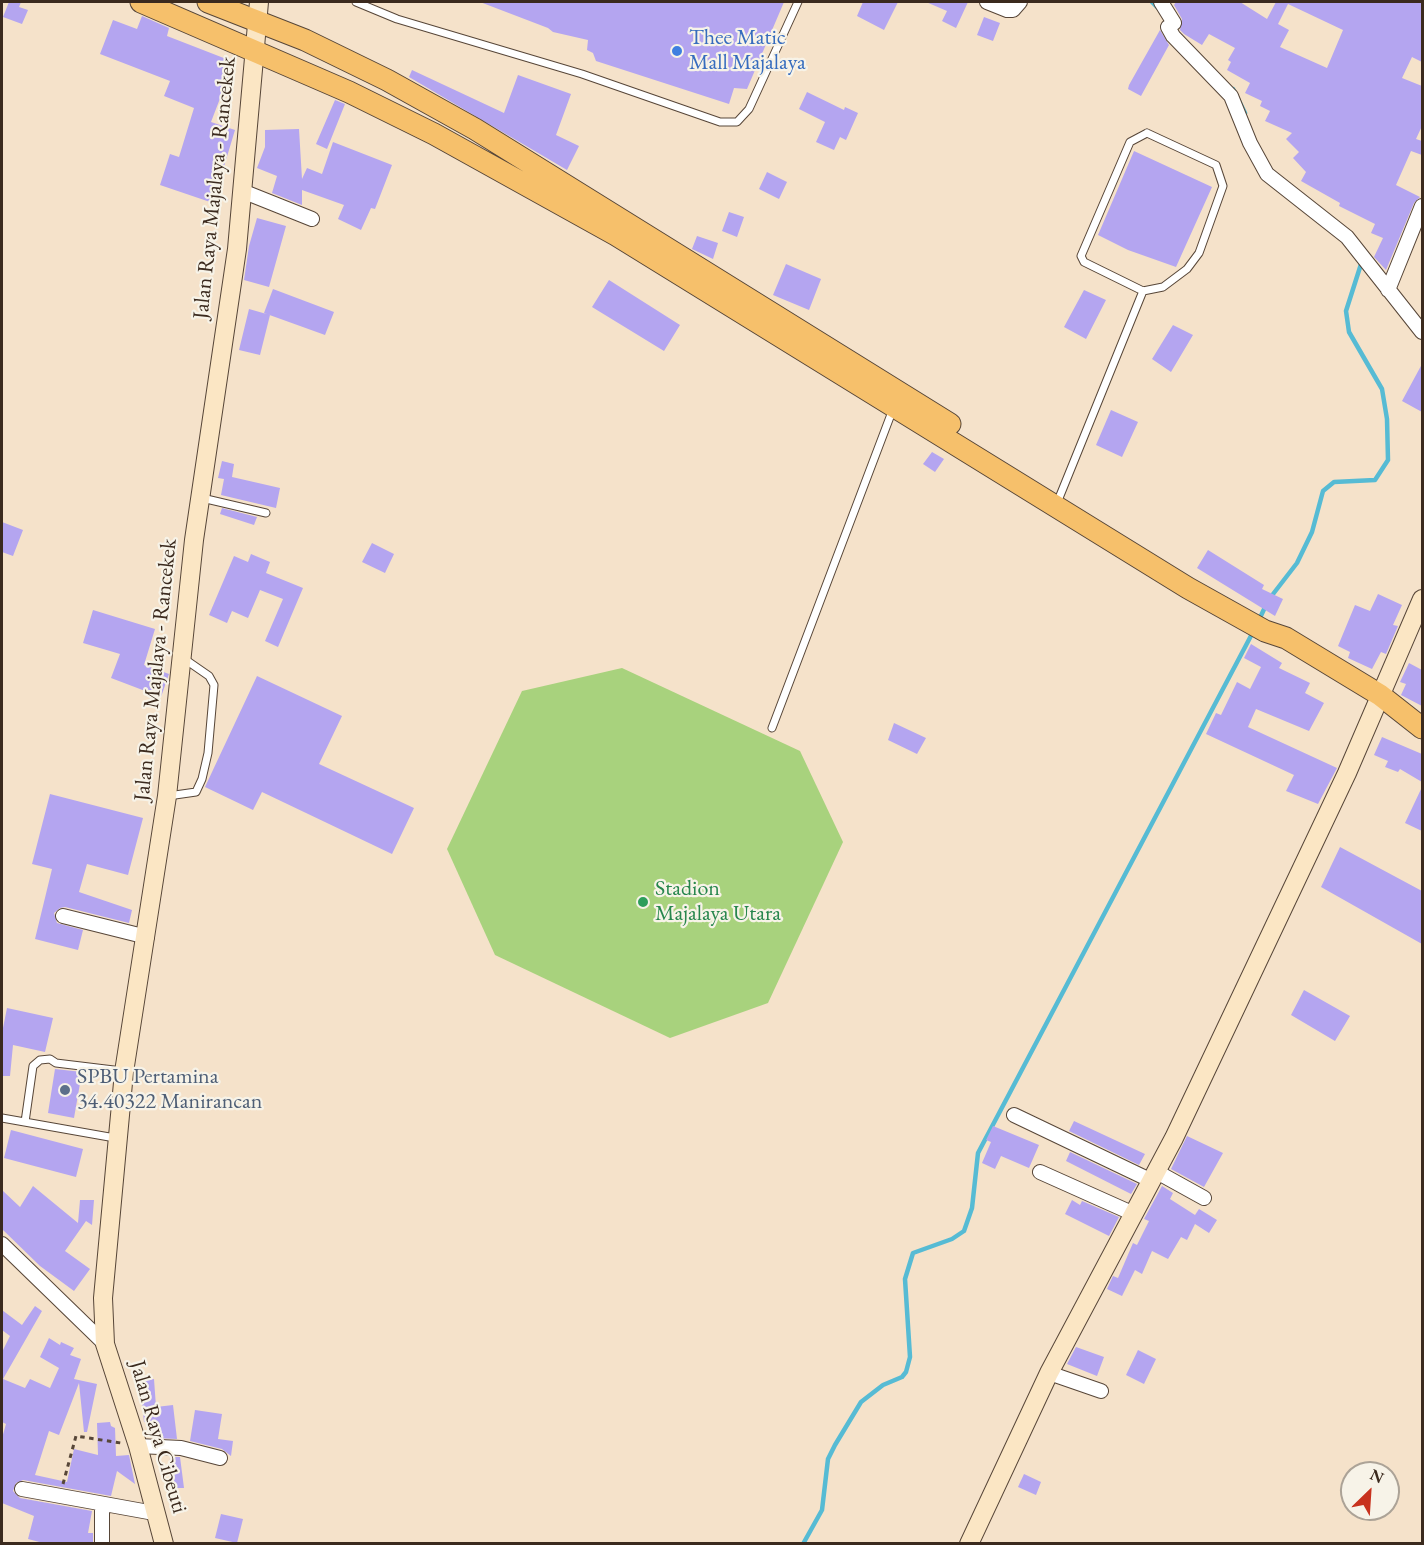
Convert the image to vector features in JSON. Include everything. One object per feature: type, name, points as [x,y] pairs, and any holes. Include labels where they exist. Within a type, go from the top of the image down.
[{"type":"main road","points":[[141,2],[334,84],[424,128],[606,230],[894,407],[1266,620],[1286,638],[1380,695],[1422,728]]},
{"type":"main road","points":[[208,2],[258,10],[475,129],[1058,499]]},
{"type":"main road","name":"Jalan Raya Majalaya - Rancekek","points":[[105,1344],[103,1298],[124,1072],[147,937],[167,796],[200,498],[237,249],[258,10]]},
{"type":"main road","points":[[969,1544],[1049,1373],[1154,1176],[1347,773],[1422,599]]},
{"type":"main road","name":"Jalan Raya Cibeuti","points":[[105,1344],[138,1446],[164,1544]]},
{"type":"street","points":[[987,2],[1000,8],[1013,10],[1020,2]]},
{"type":"street","points":[[1164,3],[1174,22],[1168,27],[1173,36],[1231,96],[1250,142],[1267,174],[1347,237],[1422,332]]},
{"type":"street","points":[[242,191],[312,219]]},
{"type":"street","points":[[1388,290],[1422,206]]},
{"type":"street","points":[[63,916],[147,937]]},
{"type":"street","points":[[1014,1115],[1204,1198]]},
{"type":"street","points":[[1040,1172],[1134,1214]]},
{"type":"street","points":[[2,1244],[105,1344]]},
{"type":"street","points":[[1049,1373],[1101,1391]]},
{"type":"street","points":[[138,1446],[181,1448],[220,1458]]},
{"type":"street","points":[[22,1490],[102,1506],[154,1513]]},
{"type":"street","points":[[102,1506],[102,1544]]},
{"type":"lane","points":[[356,2],[397,19],[582,74],[720,122],[737,122],[748,109],[798,2]]},
{"type":"lane","points":[[1147,133],[1216,165],[1223,186],[1199,253],[1187,269],[1163,286],[1143,291],[1084,262],[1081,256],[1130,142],[1147,133]]},
{"type":"lane","points":[[1058,499],[1143,291]]},
{"type":"lane","points":[[772,728],[894,407]]},
{"type":"lane","points":[[200,498],[266,513]]},
{"type":"lane","points":[[167,796],[196,792],[202,779],[208,753],[214,685],[209,676],[181,656]]},
{"type":"lane","points":[[25,1122],[33,1066],[40,1060],[50,1059],[56,1063],[124,1072]]},
{"type":"lane","points":[[2,1118],[118,1138]]},
{"type":"path","points":[[60,1497],[76,1436],[138,1446]]},
{"type":"green space","name":"Stadion Majalaya Utara","points":[[622,668],[800,751],[843,842],[768,1003],[670,1038],[495,955],[447,849],[522,691]]},
{"type":"building","points":[[9,2],[21,2],[19,7],[28,10],[22,24],[3,17]]},
{"type":"building","name":"Thee Matic Mall Majalaya","points":[[480,2],[784,2],[747,89],[734,88],[729,104],[596,61],[593,53],[587,50],[588,40],[553,32]]},
{"type":"building","points":[[863,2],[898,2],[884,30],[857,16]]},
{"type":"building","points":[[926,2],[968,2],[956,28],[942,21],[947,11]]},
{"type":"building","points":[[1176,2],[1240,2],[1267,19],[1276,2],[1422,2],[1422,62],[1412,57],[1402,78],[1422,86],[1422,126],[1416,139],[1422,141],[1422,155],[1411,151],[1396,185],[1420,197],[1414,203],[1386,270],[1374,257],[1383,238],[1371,233],[1375,224],[1339,206],[1340,203],[1301,181],[1306,172],[1293,158],[1299,152],[1286,139],[1292,133],[1265,121],[1270,111],[1260,106],[1262,101],[1245,93],[1250,83],[1227,70],[1231,62],[1228,60],[1235,48],[1209,34],[1202,45],[1184,34],[1180,30],[1182,19],[1174,5]],"holes":[[[1288,4],[1343,30],[1327,68],[1280,47],[1289,30],[1278,24]]]},
{"type":"building","points":[[142,16],[169,28],[167,36],[234,62],[211,122],[235,130],[213,203],[160,185],[170,154],[179,157],[194,108],[164,96],[170,81],[100,54],[113,20],[137,29]]},
{"type":"building","points":[[984,17],[1000,23],[993,41],[977,35]]},
{"type":"building","points":[[1160,30],[1169,45],[1141,96],[1128,89],[1129,85]]},
{"type":"building","points":[[412,70],[504,113],[518,75],[571,94],[556,135],[579,146],[567,170],[409,77]]},
{"type":"building","points":[[807,92],[844,110],[845,107],[858,113],[846,140],[840,137],[834,150],[816,142],[825,122],[799,109]]},
{"type":"building","points":[[335,100],[345,104],[327,149],[316,144]]},
{"type":"building","points":[[299,129],[302,179],[307,168],[322,174],[333,142],[392,165],[375,209],[371,208],[361,230],[338,219],[344,205],[302,190],[302,205],[272,193],[277,176],[257,168],[265,147],[265,130]]},
{"type":"building","points":[[1134,151],[1212,187],[1176,267],[1128,250],[1098,235]]},
{"type":"building","points":[[767,172],[787,182],[779,199],[759,189]]},
{"type":"building","points":[[729,212],[744,217],[737,237],[722,231]]},
{"type":"building","points":[[257,218],[286,226],[269,287],[244,280],[249,246]]},
{"type":"building","points":[[697,236],[718,243],[713,259],[692,249]]},
{"type":"building","points":[[786,264],[821,279],[809,310],[773,295]]},
{"type":"building","points":[[609,280],[680,325],[664,351],[592,307]]},
{"type":"building","points":[[273,289],[334,312],[325,335],[264,313]]},
{"type":"building","points":[[1084,290],[1106,300],[1086,339],[1064,327]]},
{"type":"building","points":[[249,309],[270,315],[260,355],[239,350]]},
{"type":"building","points":[[1173,325],[1193,335],[1171,372],[1152,359]]},
{"type":"building","points":[[1422,364],[1422,412],[1402,401]]},
{"type":"building","points":[[1111,410],[1138,422],[1122,457],[1096,445]]},
{"type":"building","points":[[932,452],[944,459],[935,472],[923,464]]},
{"type":"building","points":[[222,461],[234,464],[232,477],[280,488],[276,508],[221,495],[224,479],[218,478]]},
{"type":"building","points":[[222,508],[257,517],[254,525],[220,514]]},
{"type":"building","points":[[2,522],[23,530],[13,556],[2,552]]},
{"type":"building","points":[[372,543],[394,554],[385,573],[362,562]]},
{"type":"building","points":[[1208,550],[1264,585],[1262,589],[1283,599],[1275,616],[1197,568]]},
{"type":"building","points":[[251,554],[270,562],[266,573],[303,588],[278,647],[265,641],[283,599],[260,590],[248,618],[232,611],[227,623],[209,615],[234,556],[248,562]]},
{"type":"building","points":[[1378,594],[1402,605],[1393,625],[1398,626],[1386,654],[1381,652],[1372,669],[1348,658],[1350,652],[1338,646],[1355,605],[1370,611]]},
{"type":"building","points":[[93,610],[155,629],[144,665],[169,674],[161,697],[111,678],[120,654],[83,643]]},
{"type":"building","points":[[1251,644],[1282,663],[1279,668],[1310,683],[1305,693],[1324,703],[1309,731],[1256,709],[1248,727],[1337,768],[1318,804],[1286,791],[1294,775],[1206,734],[1216,713],[1221,715],[1237,682],[1250,689],[1261,667],[1244,658]]},
{"type":"building","points":[[1409,663],[1422,670],[1422,706],[1401,695],[1406,684],[1400,682]]},
{"type":"building","points":[[257,676],[342,716],[319,764],[414,808],[392,854],[262,792],[253,810],[205,787]]},
{"type":"building","points":[[894,723],[926,738],[917,754],[888,740]]},
{"type":"building","points":[[1382,737],[1422,754],[1422,782],[1400,769],[1398,772],[1385,767],[1388,761],[1374,755]]},
{"type":"building","points":[[1422,787],[1422,831],[1405,823]]},
{"type":"building","points":[[50,794],[143,818],[128,875],[87,864],[79,892],[132,910],[129,923],[65,907],[54,913],[57,923],[83,930],[78,950],[35,939],[52,869],[32,864]]},
{"type":"building","points":[[1340,847],[1422,891],[1422,944],[1321,887]]},
{"type":"building","points":[[1304,990],[1350,1016],[1335,1041],[1291,1015]]},
{"type":"building","points":[[7,1008],[53,1018],[45,1052],[13,1045],[10,1076],[2,1076],[2,1033]]},
{"type":"building","name":"SPBU Pertamina 34.40322 Manirancan","points":[[55,1069],[82,1072],[74,1118],[48,1113]]},
{"type":"building","points":[[1074,1121],[1145,1154],[1139,1165],[1069,1131]]},
{"type":"building","points":[[993,1126],[1039,1145],[1029,1168],[1001,1156],[995,1169],[982,1163],[991,1142],[986,1140]]},
{"type":"building","points":[[11,1130],[83,1149],[76,1177],[4,1158]]},
{"type":"building","points":[[1187,1136],[1223,1153],[1204,1187],[1171,1169]]},
{"type":"building","points":[[1070,1152],[1137,1184],[1131,1194],[1066,1161]]},
{"type":"building","points":[[33,1186],[78,1223],[80,1200],[94,1200],[92,1225],[86,1221],[65,1251],[90,1269],[74,1291],[40,1266],[2,1229],[2,1190],[20,1207]]},
{"type":"building","points":[[1162,1186],[1173,1193],[1170,1199],[1195,1215],[1199,1209],[1217,1220],[1209,1233],[1195,1224],[1187,1240],[1181,1237],[1168,1259],[1152,1251],[1142,1274],[1135,1270],[1122,1296],[1107,1289],[1113,1276],[1118,1278],[1133,1243],[1137,1245],[1149,1221],[1144,1219]]},
{"type":"building","points":[[1072,1200],[1080,1205],[1082,1201],[1119,1217],[1109,1236],[1065,1214]]},
{"type":"building","points":[[35,1306],[42,1311],[3,1379],[25,1388],[30,1379],[50,1388],[59,1368],[40,1357],[49,1338],[60,1345],[61,1342],[74,1348],[70,1355],[81,1359],[74,1379],[97,1384],[87,1432],[84,1432],[79,1383],[59,1435],[49,1431],[35,1475],[67,1482],[74,1449],[98,1455],[97,1423],[110,1422],[115,1428],[116,1456],[129,1455],[135,1484],[117,1471],[111,1496],[23,1480],[16,1483],[13,1491],[20,1498],[92,1511],[88,1533],[93,1533],[93,1544],[47,1544],[28,1539],[34,1516],[2,1503],[2,1438],[6,1424],[2,1422],[2,1352],[10,1336],[2,1330],[2,1310],[22,1325]]},
{"type":"building","points":[[1076,1347],[1104,1357],[1097,1376],[1067,1364]]},
{"type":"building","points":[[1138,1350],[1156,1359],[1144,1384],[1126,1375]]},
{"type":"building","points":[[154,1379],[156,1407],[173,1405],[177,1439],[154,1438],[152,1424],[144,1422],[141,1394],[145,1394],[145,1380]]},
{"type":"building","points":[[195,1410],[222,1414],[218,1439],[233,1441],[231,1456],[222,1449],[190,1441]]},
{"type":"building","points":[[170,1457],[180,1457],[184,1488],[169,1488]]},
{"type":"building","points":[[1024,1474],[1041,1482],[1036,1495],[1018,1487]]},
{"type":"building","points":[[221,1514],[243,1519],[237,1543],[215,1538]]},
{"type":"waterway","points":[[1152,2],[1159,9]]},
{"type":"waterway","points":[[1233,89],[1245,113]]},
{"type":"waterway","points":[[1270,598],[1297,563],[1312,532],[1323,491],[1334,482],[1375,480],[1388,460],[1387,419],[1382,389],[1349,332],[1346,311],[1362,261]]},
{"type":"waterway","points":[[1258,622],[1266,605]]},
{"type":"waterway","points":[[803,1544],[822,1510],[828,1459],[835,1445],[861,1402],[883,1385],[902,1377],[906,1372],[910,1357],[905,1279],[913,1253],[952,1239],[964,1231],[972,1208],[978,1153],[1253,632]]},
{"type":"place","name":"Thee Matic Mall Majalaya","points":[[677,51]]},
{"type":"place","name":"Stadion Majalaya Utara","points":[[643,902]]},
{"type":"place","name":"SPBU Pertamina 34.40322 Manirancan","points":[[65,1090]]}]
